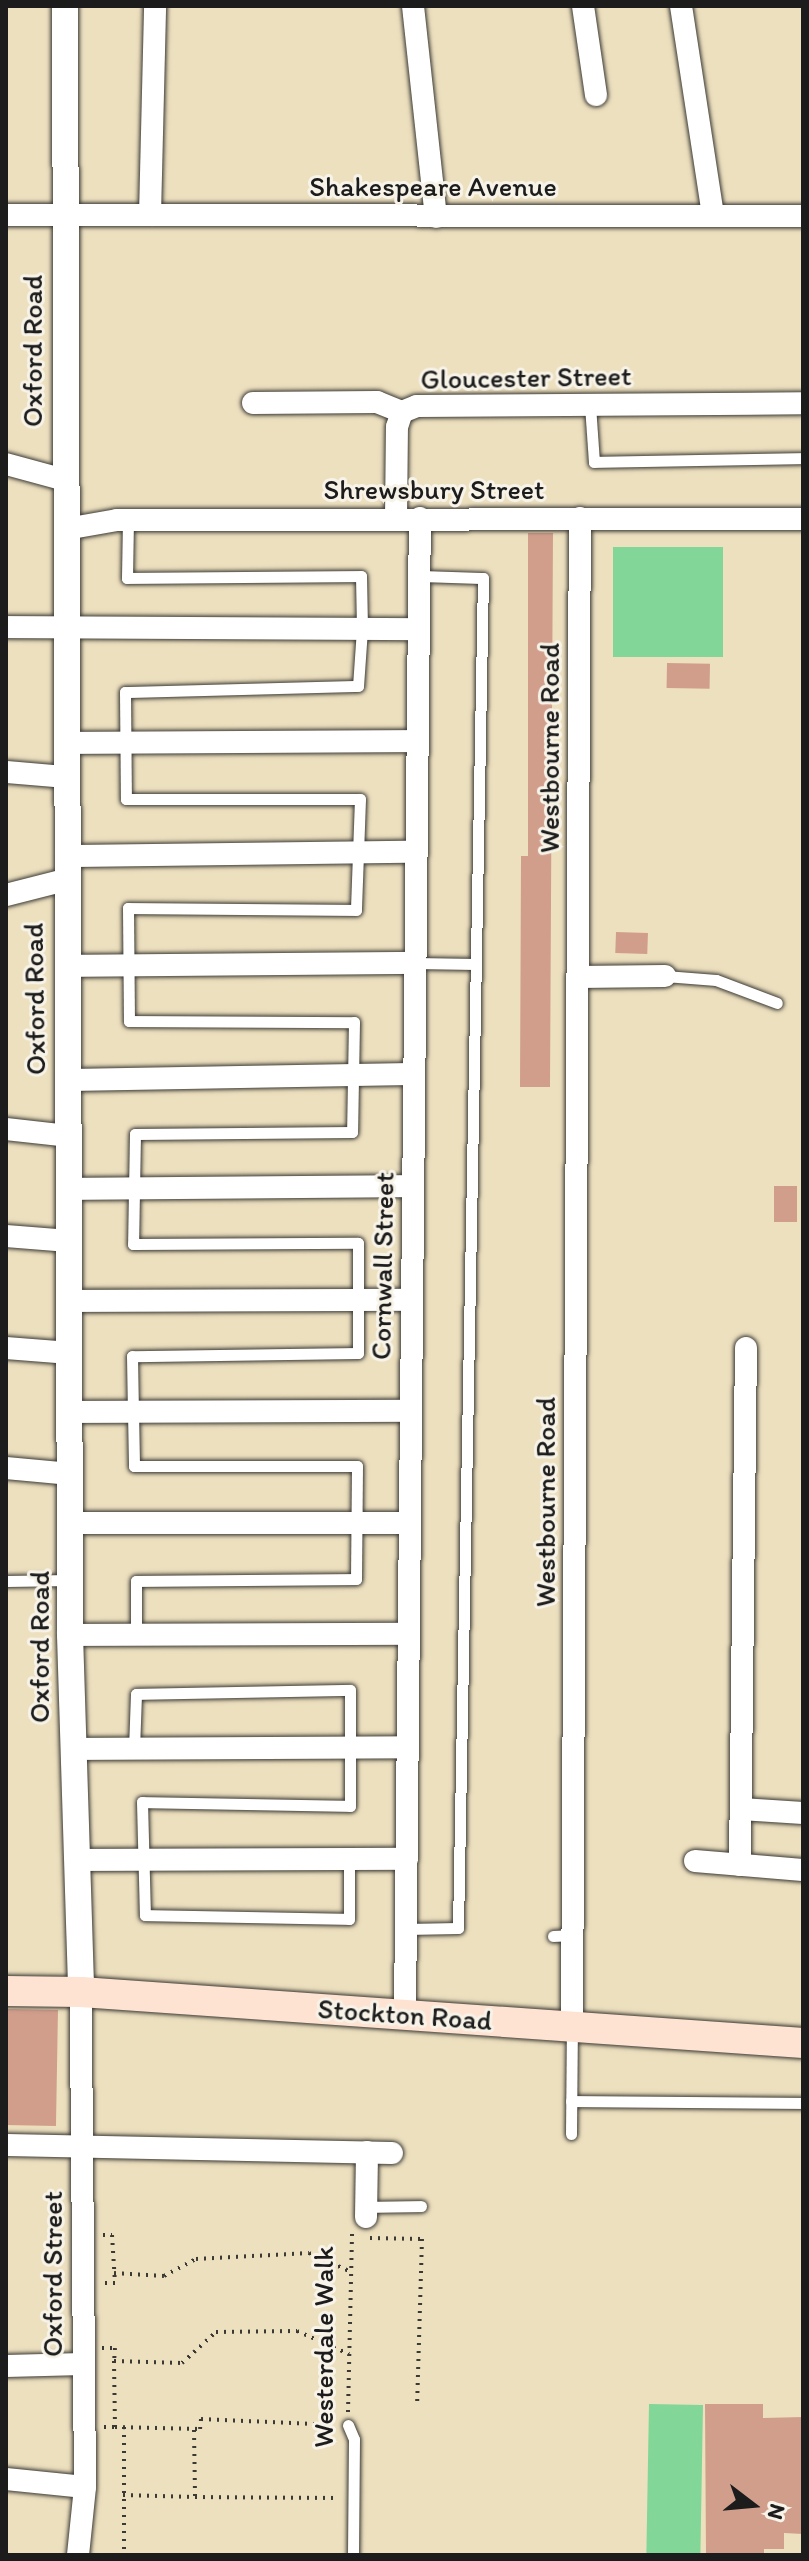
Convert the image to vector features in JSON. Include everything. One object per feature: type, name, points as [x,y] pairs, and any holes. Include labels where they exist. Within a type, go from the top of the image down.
[{"type":"main road","name":"Stockton Road","points":[[6,1991],[81,1992],[803,2043]]},
{"type":"street","name":"Oxford Road","points":[[65,6],[64,631],[70,1635],[81,1992]]},
{"type":"street","points":[[150,215],[155,6]]},
{"type":"street","points":[[413,6],[436,217]]},
{"type":"street","points":[[583,6],[596,95]]},
{"type":"street","points":[[681,6],[713,216]]},
{"type":"street","name":"Shakespeare Avenue","points":[[6,215],[803,216]]},
{"type":"street","name":"Gloucester Street","points":[[253,403],[377,402],[402,412],[417,406],[803,403]]},
{"type":"street","points":[[396,519],[397,427],[402,412]]},
{"type":"street","points":[[6,464],[65,480]]},
{"type":"street","name":"Cornwall Street","points":[[405,2014],[420,518]]},
{"type":"street","name":"Westbourne Road","points":[[572,2027],[563,1935],[578,977],[580,518]]},
{"type":"street","name":"Shrewsbury Street","points":[[66,529],[128,520],[803,519]]},
{"type":"street","points":[[6,627],[64,631],[419,629]]},
{"type":"street","points":[[66,743],[418,741]]},
{"type":"street","points":[[6,772],[65,777]]},
{"type":"street","points":[[6,895],[65,868],[416,852]]},
{"type":"street","points":[[66,966],[415,963]]},
{"type":"street","points":[[578,977],[665,976]]},
{"type":"street","points":[[67,1080],[414,1074]]},
{"type":"street","points":[[6,1129],[68,1136]]},
{"type":"street","points":[[68,1189],[413,1186]]},
{"type":"street","points":[[6,1236],[69,1241]]},
{"type":"street","points":[[70,1301],[412,1300]]},
{"type":"street","points":[[6,1348],[70,1353]]},
{"type":"street","points":[[740,1865],[746,1348]]},
{"type":"street","points":[[70,1412],[411,1411]]},
{"type":"street","points":[[6,1468],[71,1474]]},
{"type":"street","points":[[71,1523],[410,1523]]},
{"type":"street","points":[[70,1635],[409,1634]]},
{"type":"street","points":[[74,1749],[408,1747]]},
{"type":"street","points":[[741,1809],[803,1813]]},
{"type":"street","points":[[78,1860],[407,1859]]},
{"type":"street","points":[[695,1861],[803,1870]]},
{"type":"street","name":"Oxford Street","points":[[78,2555],[85,2487],[81,1992]]},
{"type":"street","points":[[6,2145],[81,2144],[392,2153]]},
{"type":"street","points":[[366,2212],[367,2152]]},
{"type":"street","points":[[6,2366],[83,2364]]},
{"type":"street","points":[[6,2479],[85,2487]]},
{"type":"lane","points":[[590,405],[594,462],[803,458]]},
{"type":"lane","points":[[128,520],[127,578],[361,576],[362,629],[358,686],[125,692],[126,799],[360,799],[356,910],[128,908],[131,966],[129,1021],[354,1022],[352,1132],[135,1134],[133,1244],[358,1243],[358,1353],[132,1356],[134,1466],[357,1466],[356,1579],[136,1581],[136,1635]]},
{"type":"lane","points":[[406,1929],[458,1928],[483,578],[419,576]]},
{"type":"lane","points":[[415,963],[476,964]]},
{"type":"lane","points":[[665,976],[716,980],[777,1003]]},
{"type":"lane","points":[[6,1581],[70,1579]]},
{"type":"lane","points":[[134,1749],[136,1694],[350,1690],[350,1806],[142,1802],[145,1915],[349,1919],[349,1859]]},
{"type":"lane","points":[[571,2134],[572,2027]]},
{"type":"lane","points":[[571,2101],[803,2103]]},
{"type":"lane","points":[[366,2212],[421,2206]]},
{"type":"lane","name":"Westerdale Walk","points":[[348,2425],[354,2439],[353,2555]]},
{"type":"path","name":"Westerdale Walk","points":[[348,2425],[352,2216],[366,2212]]},
{"type":"path","points":[[352,2237],[422,2239],[417,2405]]},
{"type":"path","points":[[114,2273],[164,2276],[196,2259],[309,2253],[351,2272]]},
{"type":"path","points":[[115,2427],[114,2361],[182,2363],[216,2332],[297,2331],[349,2354]]},
{"type":"path","points":[[84,2426],[200,2429],[201,2419],[348,2425]]},
{"type":"path","points":[[124,2427],[124,2555]]},
{"type":"path","points":[[194,2429],[195,2497]]},
{"type":"path","points":[[123,2495],[353,2499]]},
{"type":"green space","points":[[613,547],[723,547],[723,657],[613,657]]},
{"type":"green space","points":[[649,2404],[703,2405],[700,2555],[646,2555]]},
{"type":"building","points":[[528,533],[553,533],[550,1087],[520,1087],[521,856],[528,856]]},
{"type":"building","points":[[667,663],[710,664],[710,689],[667,688]]},
{"type":"building","points":[[616,932],[648,933],[647,954],[615,953]]},
{"type":"building","points":[[774,1186],[797,1186],[797,1222],[774,1222]]},
{"type":"building","points":[[6,2009],[58,2010],[56,2126],[6,2125]]},
{"type":"building","points":[[705,2404],[763,2404],[763,2418],[803,2417],[803,2534],[784,2533],[784,2549],[764,2549],[764,2555],[706,2555]]}]
